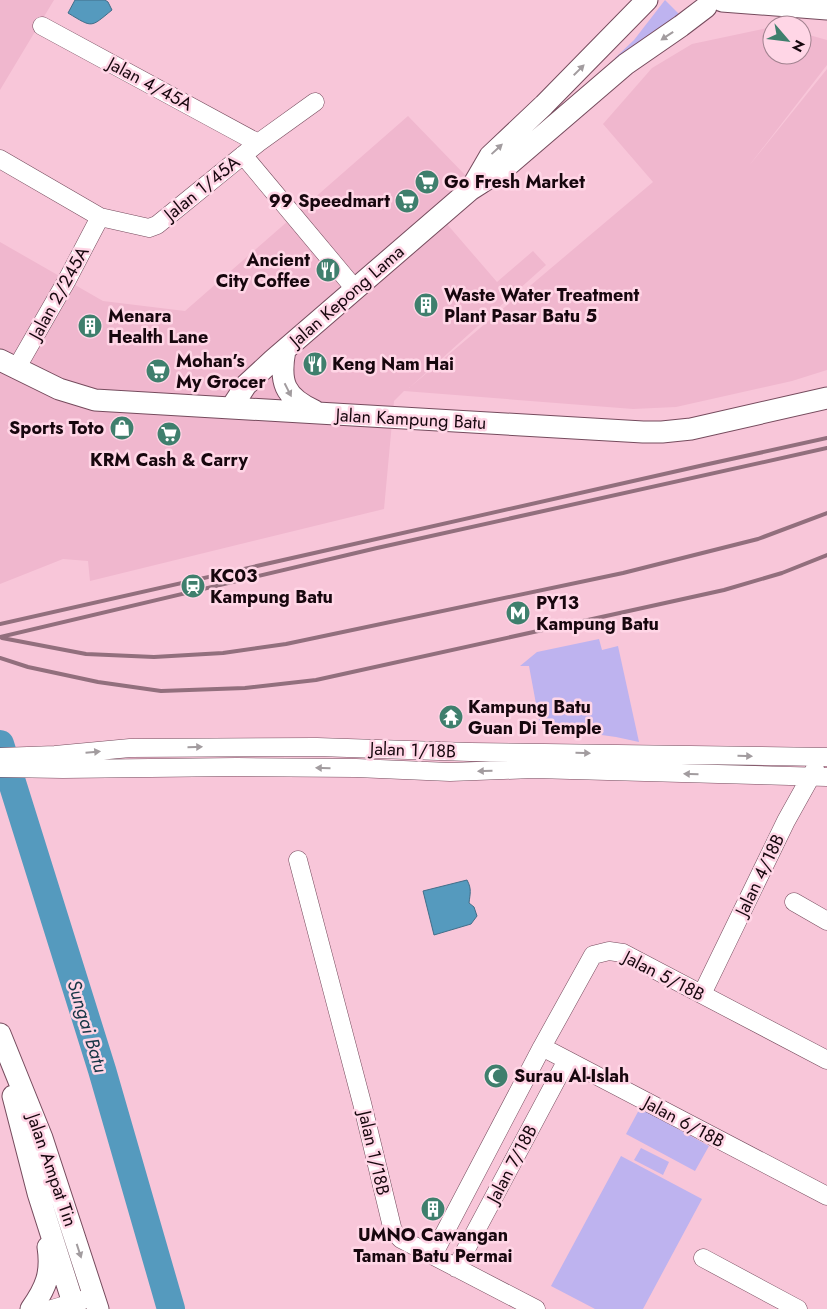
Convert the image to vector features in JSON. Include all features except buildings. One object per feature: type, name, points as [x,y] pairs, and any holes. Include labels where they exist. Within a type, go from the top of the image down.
[{"type":"street","name":"Jalan Kepong Lama","points":[[470,190],[490,156],[647,0]]},
{"type":"street","points":[[686,0],[691,4],[717,3],[827,9]]},
{"type":"street","points":[[818,0],[827,4]]},
{"type":"street","name":"Jalan Kepong Lama","points":[[230,408],[246,385],[470,190],[506,167],[626,64],[717,3]]},
{"type":"street","name":"Jalan 4/45A","points":[[42,26],[258,143]]},
{"type":"street","name":"Jalan 1/45A","points":[[0,159],[100,217],[150,228],[157,226],[258,143],[315,102]]},
{"type":"street","points":[[243,155],[355,289]]},
{"type":"street","name":"Jalan 2/245A","points":[[8,364],[100,217]]},
{"type":"street","points":[[285,350],[282,365],[286,390],[302,406],[320,414]]},
{"type":"street","name":"Jalan Kampung Batu","points":[[8,364],[59,389],[95,400],[662,432],[691,429],[827,398]]},
{"type":"street","name":"Jalan 1/18B","points":[[0,768],[59,762],[138,748],[317,746],[470,752],[824,758]]},
{"type":"street","points":[[138,748],[141,768]]},
{"type":"street","name":"Jalan 1/18B","points":[[0,757],[141,768],[356,768],[450,772],[534,769],[818,777]]},
{"type":"street","name":"Jalan 4/18B","points":[[702,994],[786,821],[818,777],[824,758]]},
{"type":"street","name":"Jalan 1/18B","points":[[298,860],[362,1103],[393,1231],[401,1239],[536,1309]]},
{"type":"street","points":[[794,902],[827,921]]},
{"type":"street","name":"Jalan 5/18B","points":[[542,1047],[594,954],[609,951],[623,953],[827,1060]]},
{"type":"street","name":"Jalan Ampat Tin","points":[[0,1034],[42,1138],[96,1303]]},
{"type":"street","name":"Jalan Ampat Tin","points":[[0,1042],[38,1193],[74,1306]]},
{"type":"street","name":"Jalan 7/18B","points":[[432,1255],[542,1047]]},
{"type":"street","name":"Jalan 6/18B","points":[[542,1047],[827,1196]]},
{"type":"street","name":"Jalan 7/18B","points":[[456,1268],[568,1060]]},
{"type":"street","points":[[31,1309],[41,1295],[49,1274],[50,1259],[38,1193]]},
{"type":"street","points":[[702,1258],[798,1309]]},
{"type":"street","points":[[52,1309],[96,1303]]},
{"type":"shaded area","points":[[0,0],[54,0],[0,90]]},
{"type":"shaded area","points":[[665,0],[682,17],[616,61],[615,58],[634,40]]},
{"type":"shaded area","points":[[762,29],[762,65],[812,65],[812,36],[827,40],[827,65],[748,167],[827,69],[827,370],[792,381],[676,407],[633,409],[404,391],[394,401],[384,509],[90,581],[88,561],[63,559],[0,584],[0,242],[103,301],[185,311],[408,116],[468,178],[434,209],[497,282],[533,251],[546,265],[409,388],[653,182],[603,124],[652,68],[692,44]]},
{"type":"shaded area","points":[[599,639],[602,650],[618,646],[639,742],[544,727],[539,720],[529,666],[520,666],[537,652]]},
{"type":"shaded area","points":[[640,1108],[709,1146],[695,1171],[626,1134]]},
{"type":"shaded area","points":[[641,1148],[669,1162],[663,1175],[634,1160]]},
{"type":"shaded area","points":[[621,1156],[702,1199],[643,1309],[595,1309],[551,1286]]},
{"type":"water","points":[[75,0],[105,0],[112,10],[95,23],[87,23],[68,13]]},
{"type":"water","points":[[467,880],[470,889],[469,903],[474,907],[477,916],[471,924],[434,935],[423,891]]},
{"type":"waterway","name":"Sungai Batu","points":[[0,744],[102,1070],[171,1309]]},
{"type":"railway","points":[[0,624],[827,438]]},
{"type":"railway","points":[[0,637],[377,548],[827,448]]},
{"type":"railway","points":[[2,638],[86,654],[154,657],[223,653],[286,644],[623,573],[758,539],[827,513]]},
{"type":"railway","points":[[0,658],[28,667],[98,682],[161,691],[245,688],[316,680],[724,590],[782,573],[827,555]]},
{"type":"place","name":"Go Fresh Market","points":[[427,182]]},
{"type":"place","name":"99 Speedmart","points":[[407,201]]},
{"type":"place","name":"Ancient City Coffee","points":[[328,270]]},
{"type":"place","name":"Waste Water Treatment Plant Pasar Batu 5","points":[[426,305]]},
{"type":"place","name":"Menara Health Lane","points":[[90,326]]},
{"type":"place","name":"Keng Nam Hai","points":[[315,364]]},
{"type":"place","name":"Mohan’s My Grocer","points":[[158,371]]},
{"type":"place","name":"Sports Toto","points":[[122,428]]},
{"type":"place","name":"KRM Cash & Carry","points":[[169,434]]},
{"type":"place","name":"KC03 Kampung Batu","points":[[193,586]]},
{"type":"place","name":"PY13 Kampung Batu","points":[[518,613]]},
{"type":"place","name":"Kampung Batu Guan Di Temple","points":[[451,717]]},
{"type":"place","name":"Surau Al-Islah","points":[[496,1076]]},
{"type":"place","name":"UMNO Cawangan Taman Batu Permai","points":[[433,1209]]}]
